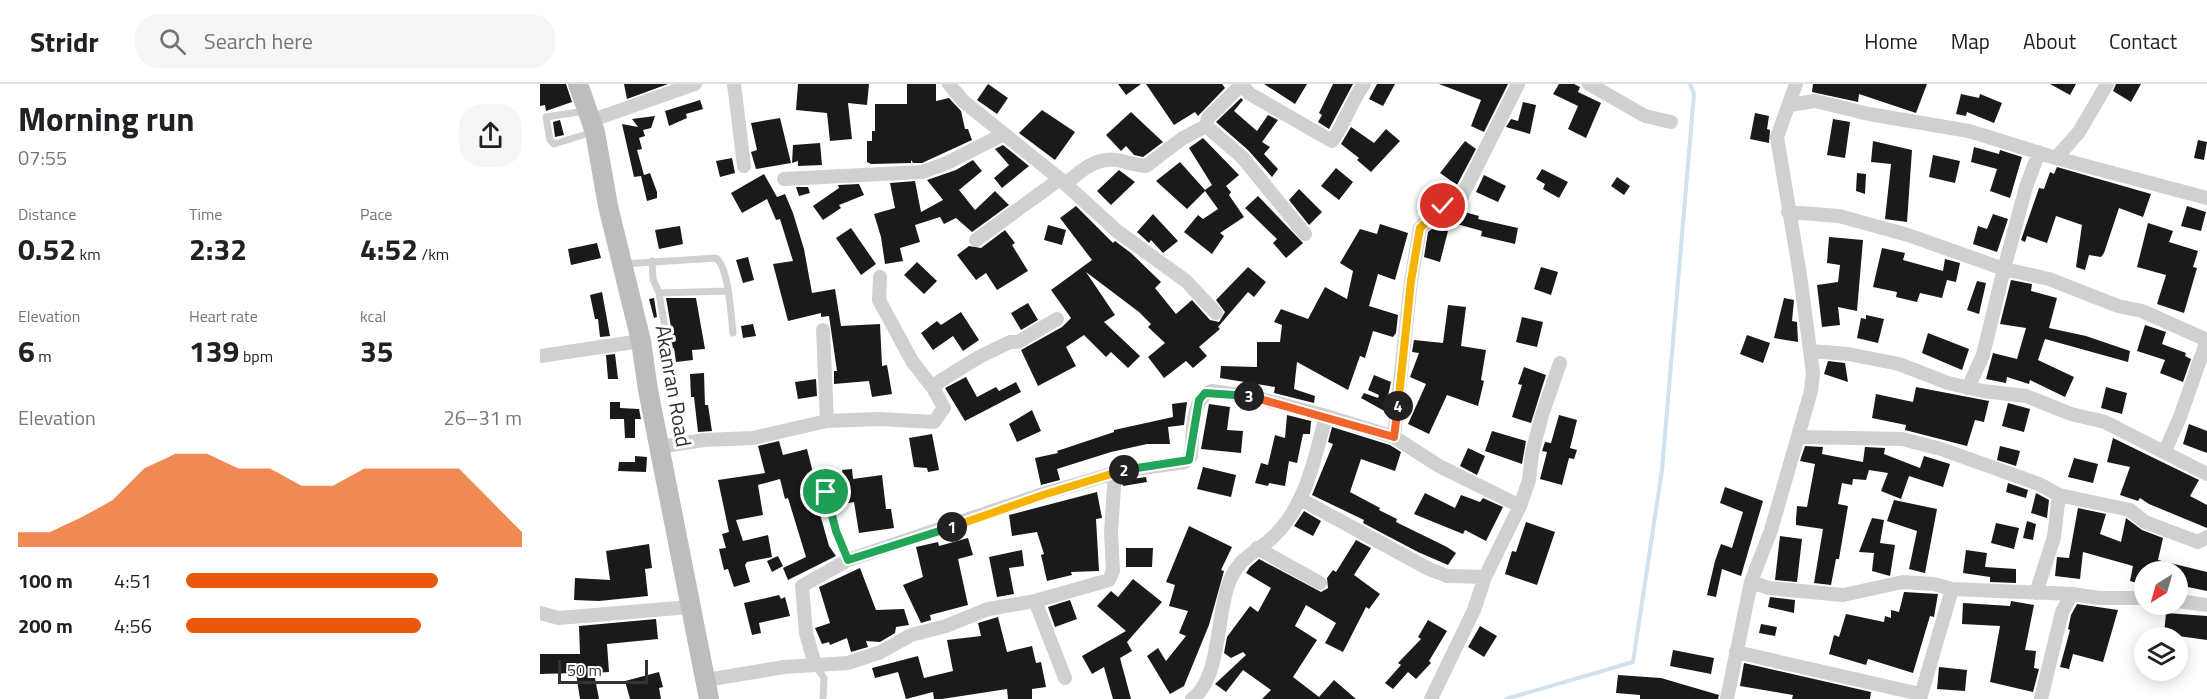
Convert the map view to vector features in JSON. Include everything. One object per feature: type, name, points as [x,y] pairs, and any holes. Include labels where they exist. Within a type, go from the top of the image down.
[{"type":"main road","name":"Akanran Road","points":[[578,84],[591,121],[641,341],[659,447],[708,690]]},
{"type":"street","points":[[591,121],[695,84]]},
{"type":"street","points":[[734,84],[744,166]]},
{"type":"street","points":[[949,84],[963,101],[1062,182],[1117,231],[1186,281],[1216,313]]},
{"type":"street","points":[[976,240],[1062,182],[1101,160],[1116,160],[1146,166],[1183,138],[1206,126],[1208,118],[1241,84],[1250,94],[1332,141],[1345,124],[1353,99],[1364,84]]},
{"type":"street","points":[[1394,437],[1411,281],[1420,228],[1443,206],[1461,198],[1518,84]]},
{"type":"street","points":[[1590,84],[1645,116],[1671,122]]},
{"type":"street","points":[[1728,699],[1751,582],[1771,530],[1800,437],[1813,373],[1777,137],[1796,84]]},
{"type":"street","points":[[2056,158],[2079,132],[2105,85]]},
{"type":"street","points":[[1789,105],[1815,101],[1869,114],[1969,131],[2056,158],[2207,198]]},
{"type":"street","points":[[1206,126],[1242,157],[1305,234]]},
{"type":"street","points":[[784,179],[922,172],[947,163],[1002,135]]},
{"type":"street","points":[[1968,388],[1983,355],[2026,187],[2039,152]]},
{"type":"street","points":[[1788,212],[1839,216],[1908,235],[2004,269],[2049,279],[2118,306],[2142,311],[2207,340],[2180,417],[2165,451]]},
{"type":"street","points":[[659,447],[704,440],[753,438],[827,421],[879,419],[934,422],[944,408],[933,388],[920,375],[879,300],[880,277]]},
{"type":"street","points":[[933,388],[940,381],[979,357],[1010,342],[1018,342],[1057,319]]},
{"type":"street","points":[[823,330],[827,421]]},
{"type":"street","points":[[540,356],[641,341]]},
{"type":"street","points":[[1810,351],[1848,354],[1899,364],[1948,383],[2026,396],[2070,414],[2105,422],[2207,474]]},
{"type":"street","points":[[1431,699],[1474,610],[1485,576],[1520,506],[1529,480],[1532,453],[1542,415],[1560,363]]},
{"type":"street","points":[[815,665],[806,633],[802,586],[848,560],[1115,473],[1189,460],[1199,400],[1205,393],[1212,391],[1258,398],[1394,437],[1439,466],[1520,506]]},
{"type":"street","points":[[1192,699],[1211,670],[1232,575],[1244,559],[1273,538],[1300,500],[1313,467],[1326,416]]},
{"type":"street","points":[[1800,437],[1902,439],[1941,449],[2039,484],[2059,495],[2130,510],[2145,522],[2198,542],[2207,537]]},
{"type":"street","points":[[708,690],[784,667],[848,663],[881,652],[911,635],[946,626],[988,609],[1035,601],[1109,580],[1113,571],[1111,532],[1115,473]]},
{"type":"street","points":[[2036,593],[2054,537],[2059,495]]},
{"type":"street","points":[[1300,500],[1429,569],[1447,576],[1485,576]]},
{"type":"street","points":[[1257,548],[1320,583]]},
{"type":"street","points":[[1751,582],[1769,588],[1843,595],[1903,582],[1934,584],[1952,589],[2134,598]]},
{"type":"street","points":[[1736,652],[1785,661],[1912,696],[1952,589]]},
{"type":"street","points":[[2041,699],[2062,612],[2072,594]]},
{"type":"street","points":[[1035,601],[1065,678]]},
{"type":"street","points":[[2188,602],[2207,605]]},
{"type":"street","points":[[540,613],[559,618],[690,607]]},
{"type":"lane","points":[[546,117],[591,121],[554,144],[550,141],[545,120],[546,117]]},
{"type":"lane","points":[[622,264],[716,258],[721,262],[728,291],[733,333]]},
{"type":"lane","points":[[652,261],[653,279],[665,328]]},
{"type":"lane","points":[[658,293],[728,291]]},
{"type":"lane","points":[[826,492],[836,531],[848,560]]},
{"type":"lane","points":[[815,665],[824,678],[823,699]]},
{"type":"building","points":[[540,84],[566,84],[572,102],[546,111],[545,105],[540,106]]},
{"type":"building","points":[[624,84],[668,84],[627,99]]},
{"type":"building","points":[[798,84],[869,84],[867,105],[848,103],[852,139],[830,141],[827,113],[796,110]]},
{"type":"building","points":[[907,84],[936,84],[936,101],[949,98],[961,111],[965,129],[968,129],[972,140],[922,163],[913,163],[911,160],[911,163],[871,164],[867,162],[867,141],[872,141],[872,131],[875,131],[875,104],[907,104]]},
{"type":"building","points":[[988,84],[1008,98],[997,114],[977,100]]},
{"type":"building","points":[[1118,84],[1141,84],[1126,95]]},
{"type":"building","points":[[1146,84],[1222,84],[1225,88],[1198,116],[1195,112],[1174,125]]},
{"type":"building","points":[[1264,84],[1307,84],[1295,104]]},
{"type":"building","points":[[1333,84],[1353,84],[1329,129],[1318,122],[1322,115],[1319,113]]},
{"type":"building","points":[[1377,84],[1395,84],[1383,106],[1369,99]]},
{"type":"building","points":[[1439,84],[1508,84],[1484,132],[1471,126],[1481,100]]},
{"type":"building","points":[[1559,84],[1574,84],[1580,87],[1578,92],[1601,103],[1586,138],[1568,129],[1578,106],[1553,94]]},
{"type":"building","points":[[1813,84],[1927,84],[1916,113],[1859,94],[1858,102],[1812,92]]},
{"type":"building","points":[[2050,84],[2076,84],[2070,95]]},
{"type":"building","points":[[2116,84],[2141,84],[2131,102],[2113,91]]},
{"type":"building","points":[[1961,94],[1979,98],[1980,94],[2002,103],[1994,123],[1967,112],[1966,116],[1956,114]]},
{"type":"building","points":[[1241,98],[1243,100],[1234,111],[1257,131],[1268,115],[1278,120],[1262,142],[1270,147],[1264,154],[1278,169],[1272,177],[1248,150],[1216,122]]},
{"type":"building","points":[[700,100],[703,109],[686,114],[687,118],[669,126],[665,111]]},
{"type":"building","points":[[1523,102],[1536,105],[1530,134],[1506,127],[1511,119],[1518,121]]},
{"type":"building","points":[[1042,110],[1075,132],[1055,160],[1019,133]]},
{"type":"building","points":[[1131,112],[1163,142],[1143,157],[1134,155],[1126,146],[1121,151],[1106,135]]},
{"type":"building","points":[[1755,113],[1769,116],[1767,129],[1770,130],[1769,143],[1750,139]]},
{"type":"building","points":[[655,116],[651,128],[643,130],[645,136],[639,138],[642,149],[637,150],[644,175],[650,173],[657,192],[657,198],[647,201],[641,176],[634,177],[622,124],[638,127],[632,119]]},
{"type":"building","points":[[780,118],[791,163],[756,169],[751,152],[757,150],[751,123]]},
{"type":"building","points":[[1833,119],[1850,122],[1845,158],[1827,155]]},
{"type":"building","points":[[560,120],[564,135],[555,137],[553,122]]},
{"type":"building","points":[[1351,127],[1374,143],[1386,129],[1400,141],[1371,172],[1357,160],[1359,158],[1341,144]]},
{"type":"building","points":[[1203,138],[1239,175],[1226,186],[1231,192],[1229,195],[1244,217],[1220,233],[1224,236],[1212,254],[1184,232],[1198,215],[1203,219],[1218,209],[1205,191],[1187,209],[1156,181],[1180,162],[1205,190],[1212,185],[1189,148]]},
{"type":"building","points":[[2198,140],[2207,142],[2204,160],[2194,158]]},
{"type":"building","points":[[1465,141],[1476,149],[1457,185],[1440,173]]},
{"type":"building","points":[[1873,141],[1912,150],[1907,222],[1885,219],[1891,164],[1871,162]]},
{"type":"building","points":[[820,143],[822,165],[798,166],[798,161],[792,163],[793,145]]},
{"type":"building","points":[[1003,145],[1029,166],[1002,188],[994,178],[1009,165],[995,149]]},
{"type":"building","points":[[1974,147],[1999,154],[2000,150],[2022,157],[2010,198],[1990,191],[1997,169],[1971,162]]},
{"type":"building","points":[[1933,155],[1960,161],[1955,183],[1929,177]]},
{"type":"building","points":[[732,158],[735,173],[720,177],[716,161]]},
{"type":"building","points":[[973,160],[982,171],[959,190],[975,210],[995,191],[1009,205],[972,232],[956,218],[944,224],[940,217],[915,225],[920,242],[900,248],[903,261],[885,264],[881,237],[874,214],[895,208],[890,183],[915,181],[921,212],[943,200],[927,180],[956,170]]},
{"type":"building","points":[[2057,167],[2151,194],[2143,217],[2119,208],[2104,253],[2101,257],[2089,255],[2085,270],[2076,267],[2082,225],[2056,216],[2047,243],[2027,236],[2025,242],[2021,240],[2039,188],[2044,189],[2050,172],[2054,174]]},
{"type":"building","points":[[1336,168],[1353,182],[1339,200],[1321,186]]},
{"type":"building","points":[[1542,169],[1568,182],[1559,198],[1543,189],[1545,184],[1536,179]]},
{"type":"building","points":[[1119,170],[1135,182],[1111,205],[1097,191]]},
{"type":"building","points":[[1857,173],[1866,174],[1865,194],[1856,191]]},
{"type":"building","points":[[764,174],[777,197],[785,194],[793,213],[804,249],[812,293],[835,289],[841,326],[880,324],[882,366],[887,365],[892,394],[872,397],[869,381],[834,384],[834,371],[837,371],[829,316],[821,317],[821,313],[788,321],[773,264],[793,261],[780,219],[776,220],[767,199],[742,213],[731,193]]},
{"type":"building","points":[[1484,175],[1506,186],[1498,202],[1476,192]]},
{"type":"building","points":[[1617,177],[1630,186],[1624,195],[1611,186]]},
{"type":"building","points":[[859,184],[864,195],[839,205],[841,208],[823,220],[813,206],[839,188],[838,185]]},
{"type":"building","points":[[796,187],[808,187],[810,193],[799,196]]},
{"type":"building","points":[[1299,189],[1322,212],[1309,225],[1289,200]]},
{"type":"building","points":[[1258,196],[1303,243],[1286,258],[1273,243],[1277,239],[1245,208]]},
{"type":"building","points":[[1076,206],[1113,243],[1115,241],[1131,253],[1161,282],[1155,288],[1176,314],[1192,300],[1210,320],[1219,322],[1225,312],[1216,300],[1248,267],[1266,282],[1254,297],[1248,292],[1218,327],[1220,329],[1199,347],[1207,356],[1193,368],[1186,361],[1164,378],[1148,357],[1165,343],[1148,327],[1151,324],[1139,312],[1086,272],[1115,315],[1104,322],[1140,356],[1128,368],[1111,352],[1106,357],[1084,335],[1066,347],[1076,366],[1038,386],[1021,350],[1062,327],[1071,318],[1051,290],[1092,260],[1060,218]]},
{"type":"building","points":[[2187,206],[2206,212],[2201,231],[2181,226]]},
{"type":"building","points":[[1457,210],[1479,216],[1478,219],[1518,228],[1515,244],[1481,236],[1482,231],[1446,221],[1448,214]]},
{"type":"building","points":[[1153,214],[1178,241],[1163,253],[1151,240],[1149,243],[1137,232]]},
{"type":"building","points":[[1993,214],[2008,219],[1997,252],[1973,244],[1978,226],[1987,229]]},
{"type":"building","points":[[2148,223],[2173,231],[2169,242],[2198,251],[2193,267],[2197,268],[2184,313],[2157,304],[2166,275],[2137,267]]},
{"type":"building","points":[[1380,224],[1408,233],[1395,280],[1378,274],[1369,306],[1398,315],[1396,333],[1393,337],[1373,331],[1365,358],[1360,356],[1348,390],[1297,362],[1294,389],[1315,396],[1314,403],[1274,393],[1275,387],[1220,378],[1221,366],[1257,367],[1257,342],[1280,342],[1282,325],[1274,322],[1281,309],[1308,319],[1325,287],[1347,299],[1353,271],[1340,263],[1360,229],[1377,234]]},
{"type":"building","points":[[1048,225],[1066,230],[1062,245],[1044,240]]},
{"type":"building","points":[[680,226],[683,244],[659,249],[655,230]]},
{"type":"building","points":[[1434,227],[1448,231],[1440,262],[1424,257],[1428,232]]},
{"type":"building","points":[[851,228],[876,264],[861,275],[836,238]]},
{"type":"building","points":[[1005,230],[1015,243],[1012,245],[1028,271],[997,290],[986,273],[976,280],[957,255],[969,246],[981,248]]},
{"type":"building","points":[[1829,237],[1863,240],[1857,311],[1838,307],[1840,325],[1822,327],[1817,285],[1838,282],[1840,265],[1827,263]]},
{"type":"building","points":[[597,243],[601,258],[571,265],[568,249]]},
{"type":"building","points":[[1882,248],[1905,253],[1903,260],[1943,271],[1945,259],[1960,263],[1956,282],[1947,280],[1942,298],[1920,293],[1917,302],[1896,297],[1897,292],[1873,287]]},
{"type":"building","points":[[748,257],[754,280],[743,283],[736,260]]},
{"type":"building","points":[[917,262],[937,281],[924,294],[904,275]]},
{"type":"building","points":[[1541,267],[1558,272],[1551,295],[1534,289]]},
{"type":"building","points":[[2011,280],[2032,284],[2031,291],[2057,298],[2049,328],[2086,336],[2130,351],[2128,362],[2045,339],[2038,360],[2074,377],[2065,397],[2030,380],[2029,384],[2007,377],[2006,383],[1986,379],[1993,353],[2017,359],[2026,328],[2000,324]]},
{"type":"building","points":[[1977,281],[1986,283],[1979,314],[1967,310]]},
{"type":"building","points":[[602,292],[610,336],[600,337],[598,319],[595,319],[590,295]]},
{"type":"building","points":[[654,298],[657,317],[654,318],[649,299]]},
{"type":"building","points":[[666,298],[696,298],[705,349],[692,350],[693,360],[676,362],[674,348],[671,349],[670,339],[673,339]]},
{"type":"building","points":[[1784,298],[1794,300],[1792,321],[1797,322],[1798,342],[1774,338]]},
{"type":"building","points":[[1028,303],[1038,320],[1021,330],[1011,313]]},
{"type":"building","points":[[1448,305],[1466,307],[1461,346],[1486,350],[1481,380],[1484,381],[1478,406],[1447,395],[1429,434],[1408,424],[1426,384],[1410,377],[1419,353],[1412,352],[1414,340],[1443,343]]},
{"type":"building","points":[[961,312],[979,340],[963,351],[953,336],[933,350],[921,333],[937,321],[941,325]]},
{"type":"building","points":[[1866,315],[1884,319],[1878,343],[1857,338],[1861,318],[1866,319]]},
{"type":"building","points":[[1522,317],[1543,322],[1537,347],[1516,342]]},
{"type":"building","points":[[753,324],[756,336],[743,338],[741,326]]},
{"type":"building","points":[[2145,325],[2166,332],[2162,344],[2186,353],[2185,356],[2191,359],[2183,382],[2160,373],[2165,360],[2137,351]]},
{"type":"building","points":[[1928,333],[1969,349],[1962,370],[1922,353]]},
{"type":"building","points":[[1747,335],[1770,343],[1763,363],[1740,354]]},
{"type":"building","points":[[615,354],[618,379],[608,379],[606,355]]},
{"type":"building","points":[[1828,361],[1845,363],[1848,382],[1824,374]]},
{"type":"building","points":[[1524,367],[1546,375],[1531,423],[1512,417],[1522,385],[1518,384]]},
{"type":"building","points":[[704,373],[705,405],[708,405],[712,431],[698,432],[694,397],[691,397],[690,374]]},
{"type":"building","points":[[1374,375],[1391,382],[1387,401],[1388,413],[1361,398],[1364,393],[1378,398],[1379,395],[1368,390]]},
{"type":"building","points":[[966,377],[977,397],[996,387],[999,391],[1016,382],[1021,392],[965,421],[945,388]]},
{"type":"building","points":[[816,379],[817,396],[798,399],[795,382]]},
{"type":"building","points":[[1916,387],[1989,401],[1984,422],[1975,420],[1967,446],[1905,430],[1906,425],[1872,418],[1876,394],[1913,402]]},
{"type":"building","points":[[2106,387],[2127,393],[2122,414],[2101,408]]},
{"type":"building","points":[[610,402],[620,402],[620,408],[639,409],[641,419],[635,419],[635,438],[625,438],[624,419],[610,419]]},
{"type":"building","points":[[1187,402],[1184,425],[1168,427],[1170,444],[1147,444],[1111,452],[1057,469],[1060,480],[1041,485],[1035,458],[1058,453],[1057,451],[1114,432],[1114,430],[1173,417],[1172,404]]},
{"type":"building","points":[[2008,403],[2030,409],[2024,432],[2002,426]]},
{"type":"building","points":[[1209,404],[1230,407],[1227,430],[1243,431],[1241,453],[1201,449]]},
{"type":"building","points":[[1032,410],[1041,431],[1017,442],[1009,424]]},
{"type":"building","points":[[1287,415],[1311,421],[1310,434],[1303,434],[1297,463],[1289,461],[1285,486],[1255,483],[1261,463],[1268,465],[1275,435],[1285,438]]},
{"type":"building","points":[[1559,415],[1577,420],[1570,448],[1577,450],[1574,459],[1569,458],[1562,485],[1540,479],[1547,452],[1542,451],[1545,442],[1551,443]]},
{"type":"building","points":[[2189,424],[2207,431],[2207,453],[2183,444]]},
{"type":"building","points":[[1332,427],[1390,445],[1401,452],[1395,471],[1361,459],[1350,492],[1397,519],[1396,522],[1456,553],[1448,565],[1418,552],[1363,523],[1364,520],[1312,495],[1333,444],[1328,442]]},
{"type":"building","points":[[1492,431],[1526,441],[1522,464],[1485,451]]},
{"type":"building","points":[[932,434],[939,470],[928,472],[927,468],[914,467],[909,438]]},
{"type":"building","points":[[2113,438],[2199,480],[2190,496],[2207,505],[2207,528],[2140,498],[2138,501],[2120,495],[2130,467],[2107,462]]},
{"type":"building","points":[[779,441],[783,455],[807,449],[817,489],[821,490],[822,498],[816,500],[829,546],[836,556],[788,580],[783,568],[806,557],[788,498],[785,499],[780,479],[758,485],[763,515],[736,520],[743,541],[768,535],[772,557],[747,562],[745,565],[750,582],[734,587],[728,569],[724,570],[719,549],[726,548],[722,534],[729,532],[718,480],[765,473],[758,446]]},
{"type":"building","points":[[1805,446],[1823,447],[1822,454],[1863,462],[1865,447],[1885,448],[1884,454],[1920,468],[1924,456],[1950,464],[1943,487],[1909,476],[1901,499],[1881,491],[1888,473],[1869,470],[1866,480],[1853,479],[1852,485],[1842,483],[1838,504],[1848,506],[1839,559],[1836,559],[1831,585],[1814,583],[1823,529],[1796,525],[1797,506],[1807,507],[1815,464],[1800,461]]},
{"type":"building","points":[[2000,446],[2020,451],[2016,466],[1997,460]]},
{"type":"building","points":[[1468,448],[1485,456],[1477,475],[1460,466]]},
{"type":"building","points":[[635,456],[647,457],[646,472],[618,471],[619,462],[635,462]]},
{"type":"building","points":[[2074,458],[2098,464],[2093,483],[2068,477]]},
{"type":"building","points":[[1203,467],[1236,475],[1231,497],[1197,489]]},
{"type":"building","points":[[852,469],[853,479],[882,475],[886,509],[891,509],[894,528],[859,533],[854,502],[844,504],[841,481],[844,480],[842,470]]},
{"type":"building","points":[[1146,477],[1147,482],[1123,486],[1124,480]]},
{"type":"building","points":[[2008,483],[2028,490],[2026,498],[2006,492]]},
{"type":"building","points":[[1725,487],[1763,501],[1741,576],[1722,569],[1716,597],[1707,595],[1715,561],[1721,544],[1732,548],[1743,512],[1720,503]]},
{"type":"building","points":[[1097,492],[1102,518],[1096,519],[1099,571],[1071,572],[1072,575],[1047,581],[1041,555],[1044,554],[1037,532],[1012,536],[1009,515]]},
{"type":"building","points":[[1425,493],[1455,508],[1461,495],[1480,502],[1483,498],[1503,507],[1486,541],[1465,530],[1463,534],[1414,514]]},
{"type":"building","points":[[2036,493],[2049,500],[2047,518],[2031,513]]},
{"type":"building","points":[[1894,500],[1937,509],[1925,573],[1909,569],[1917,531],[1887,521]]},
{"type":"building","points":[[2078,508],[2106,514],[2100,534],[2121,542],[2126,518],[2142,530],[2163,538],[2158,560],[2162,561],[2134,561],[2134,582],[2130,581],[2133,566],[2083,552],[2080,579],[2055,576],[2057,557],[2069,558]]},
{"type":"building","points":[[1304,511],[1321,521],[1313,536],[1294,526]]},
{"type":"building","points":[[1872,518],[1884,520],[1880,543],[1895,545],[1890,576],[1872,571],[1874,553],[1859,552]]},
{"type":"building","points":[[2027,521],[2036,524],[2033,540],[2023,538]]},
{"type":"building","points":[[1526,522],[1555,532],[1537,585],[1505,574],[1512,551],[1516,552]]},
{"type":"building","points":[[1996,523],[2019,528],[2014,549],[1991,543]]},
{"type":"building","points":[[1189,526],[1232,547],[1221,570],[1224,571],[1209,625],[1184,686],[1170,694],[1147,656],[1158,648],[1166,661],[1186,636],[1179,633],[1188,611],[1169,606],[1175,585],[1166,582]]},
{"type":"building","points":[[1780,536],[1802,539],[1797,582],[1775,580]]},
{"type":"building","points":[[968,538],[973,555],[958,559],[968,605],[930,615],[931,620],[921,623],[903,585],[923,577],[916,547],[938,542],[939,546]]},
{"type":"building","points":[[1356,540],[1371,548],[1354,575],[1380,594],[1369,609],[1366,607],[1343,652],[1325,643],[1336,623],[1306,605],[1295,626],[1317,640],[1293,677],[1319,697],[1334,680],[1356,699],[1262,699],[1271,690],[1243,670],[1226,692],[1215,684],[1246,655],[1243,652],[1231,658],[1224,653],[1227,637],[1250,606],[1258,612],[1271,588],[1246,573],[1250,567],[1259,559],[1321,592],[1328,588],[1327,578],[1333,570],[1336,572]]},
{"type":"building","points":[[649,544],[652,568],[645,569],[648,596],[599,601],[574,600],[575,578],[610,580],[606,551]]},
{"type":"building","points":[[1126,548],[1153,548],[1152,567],[1126,567]]},
{"type":"building","points":[[1022,550],[1024,566],[1009,568],[1014,594],[997,597],[989,557]]},
{"type":"building","points":[[1966,550],[1987,553],[1985,567],[2016,569],[2016,583],[1990,582],[1990,577],[1963,573]]},
{"type":"building","points":[[778,556],[783,566],[772,572],[767,561]]},
{"type":"building","points":[[2188,567],[2207,572],[2207,591],[2188,587]]},
{"type":"building","points":[[860,568],[876,610],[904,609],[909,625],[896,627],[895,633],[880,642],[866,641],[868,647],[851,652],[847,638],[830,645],[829,642],[822,644],[815,628],[830,623],[819,587]]},
{"type":"building","points":[[1133,579],[1162,602],[1127,642],[1132,651],[1120,658],[1131,699],[1113,699],[1104,667],[1092,674],[1082,656],[1126,631],[1097,606],[1111,591],[1118,597]]},
{"type":"building","points":[[1904,592],[1938,594],[1934,617],[1930,616],[1913,673],[1868,659],[1866,665],[1829,654],[1834,635],[1839,637],[1846,614],[1884,622],[1885,616],[1891,618],[1891,610],[1899,612]]},
{"type":"building","points":[[779,595],[781,599],[785,597],[790,616],[759,623],[761,633],[752,635],[744,603]]},
{"type":"building","points":[[1770,597],[1795,600],[1794,613],[1768,607]]},
{"type":"building","points":[[1070,600],[1077,619],[1055,627],[1048,607]]},
{"type":"building","points":[[2011,601],[2034,605],[2025,650],[2036,651],[2034,668],[2039,669],[2033,692],[1990,682],[2000,626],[1962,624],[1963,603],[2010,606]]},
{"type":"building","points":[[2077,604],[2118,610],[2103,662],[2073,654],[2069,669],[2060,667],[2070,630],[2068,629],[2071,615]]},
{"type":"building","points":[[2166,615],[2207,616],[2207,640],[2188,637],[2188,627],[2165,627]]},
{"type":"building","points":[[998,617],[1007,652],[1032,646],[1036,663],[1041,662],[1046,687],[1032,689],[1032,699],[1008,699],[1007,689],[942,699],[934,699],[933,692],[906,699],[898,672],[875,678],[872,668],[918,656],[924,678],[953,671],[947,640],[981,636],[978,623]]},
{"type":"building","points":[[656,619],[658,639],[607,644],[609,672],[594,673],[599,699],[580,699],[576,673],[540,674],[540,654],[580,654],[579,626]]},
{"type":"building","points":[[1428,620],[1447,631],[1429,661],[1431,663],[1416,679],[1408,672],[1393,689],[1385,683],[1401,665],[1398,663],[1421,639],[1418,637]]},
{"type":"building","points":[[1761,624],[1777,627],[1775,636],[1759,633]]},
{"type":"building","points":[[1480,626],[1497,636],[1484,657],[1468,647]]},
{"type":"building","points":[[1673,650],[1714,658],[1711,674],[1670,666]]},
{"type":"building","points":[[1744,663],[1871,692],[1870,699],[1792,699],[1793,695],[1740,686]]},
{"type":"building","points":[[1939,667],[1967,670],[1965,691],[1937,689]]},
{"type":"building","points":[[659,672],[663,687],[659,688],[661,699],[630,699],[625,681]]},
{"type":"building","points":[[1618,675],[1661,678],[1719,695],[1718,699],[1640,699],[1640,695],[1616,693]]},
{"type":"waterway","points":[[1506,699],[1633,662],[1662,470],[1694,94],[1690,84]]},
{"type":"route","points":[[826,492],[836,531],[848,560],[1122,471],[1185,462],[1191,456],[1199,400],[1205,393],[1212,391],[1258,398],[1394,437],[1411,281],[1420,228],[1443,206]]}]
